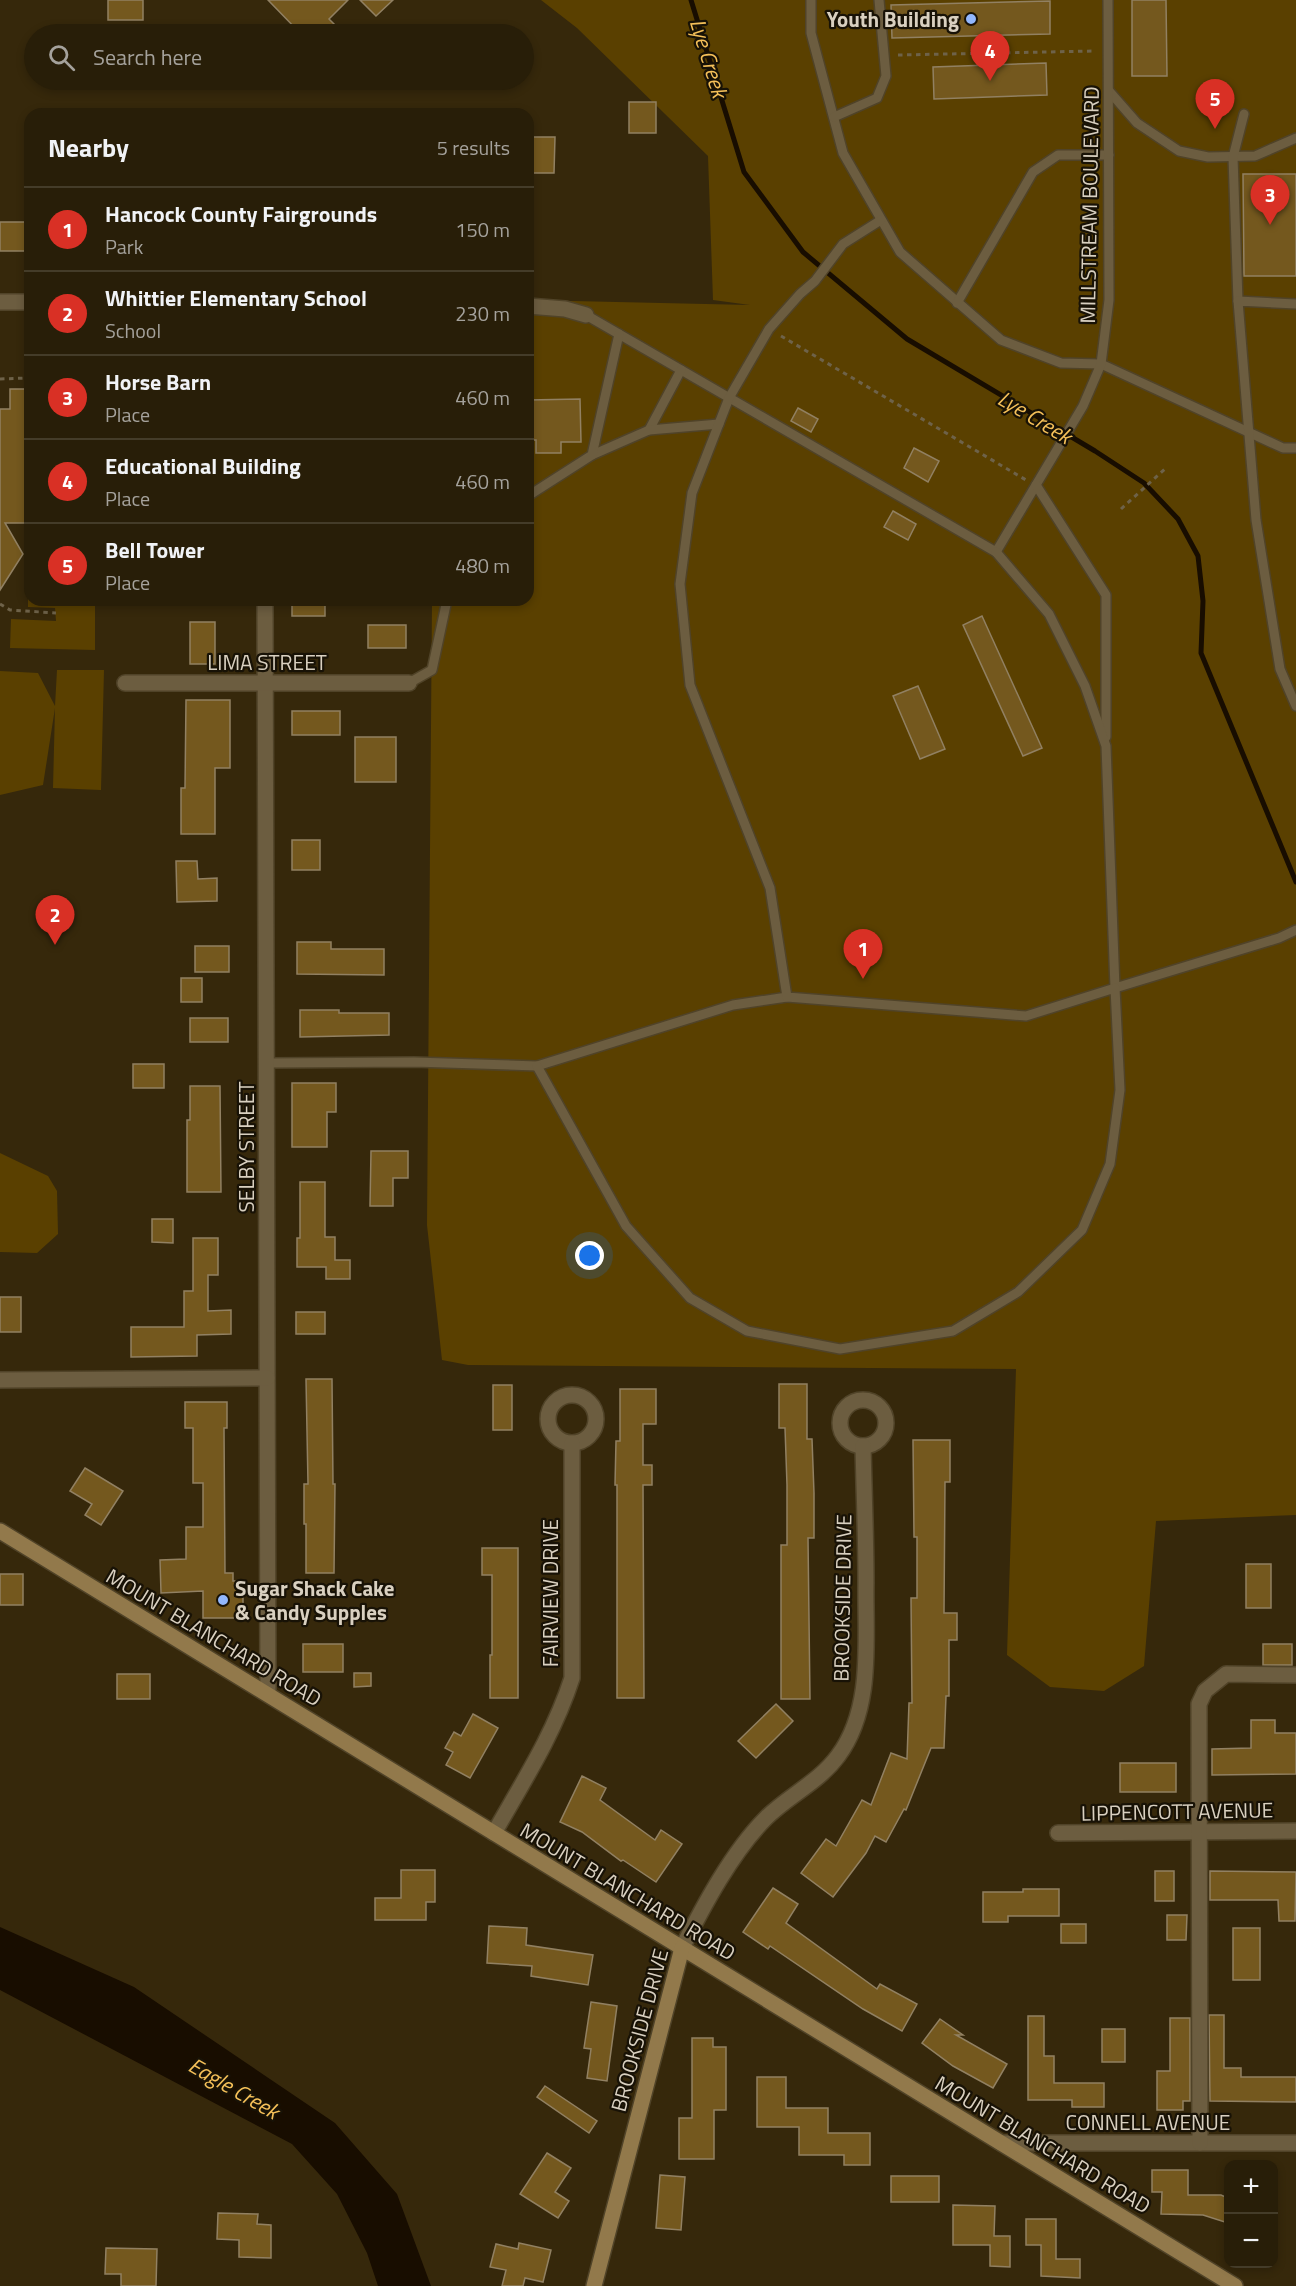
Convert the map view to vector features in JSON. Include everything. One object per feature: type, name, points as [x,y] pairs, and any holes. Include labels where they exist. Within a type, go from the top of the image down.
[{"type":"main road","name":"MOUNT BLANCHARD ROAD","points":[[0,1531],[1235,2286]]},
{"type":"main road","name":"BROOKSIDE DRIVE","points":[[594,2286],[682,1948]]},
{"type":"street","points":[[0,302],[24,302]]},
{"type":"street","points":[[534,306],[565,309],[586,315]]},
{"type":"street","name":"SELBY STREET","points":[[266,606],[268,1695]]},
{"type":"street","name":"LIMA STREET","points":[[125,683],[410,683]]},
{"type":"street","points":[[0,1380],[267,1378]]},
{"type":"street","name":"FAIRVIEW DRIVE","points":[[494,1833],[540,1754],[561,1710],[572,1678],[572,1443]]},
{"type":"street","name":"BROOKSIDE DRIVE","points":[[682,1948],[745,1842],[768,1816],[838,1757],[856,1722],[862,1696],[866,1631],[862,1446]]},
{"type":"street","points":[[1200,2143],[1199,1704],[1205,1692],[1226,1674],[1296,1675]]},
{"type":"street","name":"LIPPENCOTT AVENUE","points":[[1059,1833],[1296,1831]]},
{"type":"street","name":"CONNELL AVENUE","points":[[1001,2143],[1296,2143]]},
{"type":"lane","points":[[811,0],[811,33],[843,153],[900,252],[1001,340],[1060,363],[1101,364],[1283,448],[1296,448]]},
{"type":"lane","points":[[834,117],[876,98],[886,76],[879,0]]},
{"type":"lane","name":"MILLSTREAM BOULEVARD","points":[[996,552],[1083,406],[1101,364],[1109,300],[1108,0]]},
{"type":"lane","points":[[1109,91],[1137,123],[1179,151],[1208,157],[1255,156],[1296,138]]},
{"type":"lane","points":[[1244,114],[1233,157],[1238,302],[1256,520],[1280,669],[1296,706]]},
{"type":"lane","points":[[957,303],[1033,172],[1059,155],[1109,155]]},
{"type":"lane","points":[[787,997],[770,888],[690,685],[680,584],[692,493],[729,398],[769,329],[800,294],[815,281],[843,244],[881,220]]},
{"type":"lane","points":[[1238,302],[1296,304]]},
{"type":"lane","points":[[586,315],[996,552],[1049,614],[1085,686],[1106,746]]},
{"type":"lane","points":[[592,455],[619,334]]},
{"type":"lane","points":[[649,430],[681,370]]},
{"type":"lane","points":[[534,492],[592,455],[649,430],[719,424]]},
{"type":"lane","points":[[537,1066],[626,1226],[690,1298],[747,1331],[840,1349],[953,1331],[1018,1292],[1082,1230],[1110,1164],[1120,1090],[1106,746],[1106,595],[1036,485]]},
{"type":"lane","points":[[410,683],[432,670],[446,606]]},
{"type":"lane","points":[[267,1063],[414,1062],[537,1066],[733,1005],[787,997],[1026,1016],[1279,938],[1296,930]]},
{"type":"path","points":[[884,56],[1108,51]]},
{"type":"path","points":[[769,329],[1036,485]]},
{"type":"path","points":[[0,379],[24,378]]},
{"type":"path","points":[[1121,509],[1167,468]]},
{"type":"path","points":[[0,604],[10,610],[56,613]]},
{"type":"shaded area","points":[[541,0],[1296,0],[1296,1515],[1156,1521],[1144,1666],[1104,1691],[1050,1687],[1007,1655],[1016,1369],[468,1365],[442,1360],[427,1225],[432,606],[534,606],[534,300],[750,305],[713,300],[708,156],[577,28]]},
{"type":"shaded area","points":[[95,606],[95,650],[10,648],[11,619],[56,621],[55,608],[28,607]]},
{"type":"shaded area","points":[[57,670],[104,670],[101,790],[53,788],[55,708],[43,785],[0,795],[0,671],[38,673],[55,706]]},
{"type":"shaded area","points":[[0,1153],[48,1176],[57,1191],[58,1234],[37,1253],[0,1252]]},
{"type":"water","name":"Eagle Creek","points":[[0,1927],[134,1987],[335,2123],[397,2194],[431,2286],[378,2286],[367,2253],[337,2194],[292,2144],[0,1990]]},
{"type":"building","points":[[108,0],[143,0],[143,20],[108,20]]},
{"type":"building","points":[[268,0],[348,0],[329,19],[334,24],[291,24]]},
{"type":"building","points":[[360,0],[393,0],[376,16]]},
{"type":"building","points":[[1132,0],[1166,0],[1167,76],[1132,76]]},
{"type":"building","name":"Youth Building","points":[[1050,1],[1050,34],[892,38],[891,5]]},
{"type":"building","points":[[1046,63],[1047,95],[934,99],[933,67]]},
{"type":"building","points":[[629,102],[656,102],[656,133],[629,133]]},
{"type":"building","points":[[534,137],[555,137],[554,173],[534,173]]},
{"type":"building","points":[[1243,174],[1296,174],[1296,276],[1244,276]]},
{"type":"building","points":[[0,222],[24,222],[24,251],[0,251]]},
{"type":"building","points":[[10,389],[24,389],[24,523],[5,523],[23,554],[0,590],[0,409],[10,409]]},
{"type":"building","points":[[580,399],[581,442],[561,442],[561,453],[536,453],[534,400]]},
{"type":"building","points":[[798,408],[818,419],[811,432],[791,421]]},
{"type":"building","points":[[914,448],[939,461],[928,482],[904,468]]},
{"type":"building","points":[[893,511],[916,524],[908,540],[884,527]]},
{"type":"building","points":[[292,606],[325,606],[325,616],[292,616]]},
{"type":"building","points":[[982,616],[1042,748],[1023,756],[963,625]]},
{"type":"building","points":[[190,622],[215,622],[215,664],[190,664]]},
{"type":"building","points":[[368,625],[406,625],[406,648],[368,648]]},
{"type":"building","points":[[918,686],[945,749],[920,759],[893,696]]},
{"type":"building","points":[[186,700],[230,700],[230,768],[215,768],[215,834],[181,834],[181,788],[185,788]]},
{"type":"building","points":[[292,711],[340,711],[340,735],[292,735]]},
{"type":"building","points":[[355,737],[396,737],[396,782],[355,782]]},
{"type":"building","points":[[292,840],[320,840],[320,870],[292,870]]},
{"type":"building","points":[[176,861],[197,861],[198,879],[217,878],[217,901],[177,902]]},
{"type":"building","points":[[297,942],[331,942],[331,949],[384,949],[384,975],[297,974]]},
{"type":"building","points":[[195,946],[229,946],[229,972],[195,972]]},
{"type":"building","points":[[181,978],[202,978],[202,1002],[181,1002]]},
{"type":"building","points":[[300,1010],[389,1013],[389,1035],[300,1037]]},
{"type":"building","points":[[190,1018],[228,1018],[228,1042],[190,1042]]},
{"type":"building","points":[[133,1064],[164,1064],[164,1088],[133,1088]]},
{"type":"building","points":[[292,1083],[336,1083],[336,1112],[327,1112],[327,1147],[292,1147]]},
{"type":"building","points":[[190,1086],[220,1086],[221,1192],[187,1192],[187,1120],[190,1120]]},
{"type":"building","points":[[371,1151],[408,1151],[408,1178],[393,1178],[393,1206],[370,1206]]},
{"type":"building","points":[[300,1182],[325,1182],[325,1237],[335,1237],[335,1260],[350,1260],[350,1279],[326,1279],[326,1267],[297,1267],[297,1238],[300,1238]]},
{"type":"building","points":[[152,1219],[173,1219],[173,1243],[152,1242]]},
{"type":"building","points":[[193,1238],[218,1238],[218,1275],[208,1275],[208,1311],[231,1310],[231,1334],[197,1335],[197,1356],[131,1357],[131,1327],[184,1327],[184,1291],[193,1291]]},
{"type":"building","points":[[0,1297],[21,1297],[21,1332],[0,1332]]},
{"type":"building","points":[[296,1312],[325,1312],[325,1334],[296,1334]]},
{"type":"building","points":[[306,1379],[332,1379],[333,1484],[335,1484],[334,1573],[306,1573],[304,1484],[308,1484]]},
{"type":"building","points":[[779,1384],[807,1384],[807,1439],[812,1439],[814,1493],[814,1538],[808,1538],[810,1699],[781,1699],[781,1545],[787,1545],[787,1485],[785,1428],[779,1428]]},
{"type":"building","points":[[493,1385],[512,1385],[512,1430],[493,1430]]},
{"type":"building","points":[[620,1389],[656,1389],[656,1424],[643,1424],[643,1465],[652,1465],[652,1485],[643,1485],[644,1698],[617,1698],[617,1485],[615,1485],[616,1441],[620,1441]]},
{"type":"building","points":[[185,1402],[227,1402],[227,1428],[224,1428],[225,1573],[233,1573],[233,1581],[243,1581],[243,1618],[203,1618],[203,1591],[161,1593],[160,1560],[186,1559],[186,1527],[203,1527],[203,1483],[193,1483],[193,1428],[185,1428]]},
{"type":"building","points":[[913,1440],[950,1440],[950,1482],[945,1482],[944,1613],[957,1613],[957,1640],[949,1640],[949,1696],[946,1696],[944,1748],[931,1748],[906,1810],[904,1809],[886,1842],[875,1836],[866,1853],[833,1897],[801,1873],[826,1839],[836,1846],[862,1800],[871,1805],[891,1753],[907,1759],[909,1703],[912,1703],[911,1598],[917,1598]]},
{"type":"building","points":[[85,1468],[123,1491],[101,1525],[85,1515],[92,1504],[70,1491]]},
{"type":"building","points":[[482,1548],[518,1548],[518,1698],[490,1698],[492,1575],[482,1575]]},
{"type":"building","points":[[1246,1564],[1271,1564],[1271,1608],[1246,1608]]},
{"type":"building","points":[[0,1574],[23,1574],[23,1605],[0,1605]]},
{"type":"building","points":[[303,1644],[343,1644],[343,1672],[303,1672]]},
{"type":"building","points":[[1263,1644],[1292,1644],[1292,1665],[1263,1665]]},
{"type":"building","points":[[354,1673],[371,1673],[371,1686],[354,1687]]},
{"type":"building","points":[[117,1674],[150,1674],[150,1699],[117,1699]]},
{"type":"building","points":[[776,1704],[793,1721],[756,1758],[738,1741]]},
{"type":"building","points":[[473,1714],[498,1728],[470,1778],[446,1765],[453,1752],[445,1748],[454,1732],[461,1736]]},
{"type":"building","points":[[1251,1720],[1275,1720],[1275,1733],[1296,1733],[1296,1774],[1212,1775],[1212,1749],[1251,1748]]},
{"type":"building","points":[[1120,1763],[1176,1763],[1176,1792],[1120,1792]]},
{"type":"building","points":[[582,1776],[606,1788],[600,1800],[655,1840],[661,1830],[682,1844],[656,1882],[623,1860],[621,1861],[582,1832],[560,1822]]},
{"type":"building","points":[[401,1870],[435,1870],[435,1902],[426,1902],[426,1920],[375,1920],[375,1898],[401,1898]]},
{"type":"building","points":[[1155,1871],[1174,1871],[1174,1901],[1155,1901]]},
{"type":"building","points":[[1210,1871],[1296,1872],[1295,1921],[1279,1921],[1278,1900],[1210,1900]]},
{"type":"building","points":[[773,1888],[798,1904],[786,1923],[877,1989],[880,1984],[917,2004],[902,2031],[863,2009],[770,1946],[768,1949],[743,1932]]},
{"type":"building","points":[[1023,1889],[1059,1889],[1059,1916],[1008,1916],[1008,1922],[983,1922],[983,1892],[1023,1892]]},
{"type":"building","points":[[1167,1915],[1187,1915],[1186,1940],[1167,1940]]},
{"type":"building","points":[[1061,1924],[1086,1924],[1086,1943],[1061,1943]]},
{"type":"building","points":[[489,1926],[527,1928],[526,1945],[593,1955],[588,1985],[531,1976],[532,1966],[487,1963]]},
{"type":"building","points":[[1233,1928],[1260,1928],[1260,1980],[1233,1980]]},
{"type":"building","points":[[591,2002],[617,2006],[607,2081],[587,2078],[591,2049],[584,2048]]},
{"type":"building","points":[[1209,2015],[1224,2015],[1224,2068],[1241,2068],[1241,2077],[1296,2077],[1296,2102],[1210,2101]]},
{"type":"building","points":[[1028,2016],[1044,2016],[1044,2056],[1054,2056],[1054,2083],[1104,2083],[1104,2107],[1072,2107],[1072,2100],[1028,2100]]},
{"type":"building","points":[[1170,2018],[1190,2018],[1190,2101],[1183,2101],[1183,2110],[1157,2110],[1157,2071],[1170,2071]]},
{"type":"building","points":[[940,2019],[963,2035],[956,2035],[1007,2064],[993,2088],[953,2066],[922,2043]]},
{"type":"building","points":[[1102,2029],[1125,2029],[1125,2062],[1102,2062]]},
{"type":"building","points":[[692,2038],[713,2038],[713,2047],[726,2047],[726,2110],[714,2110],[714,2159],[679,2159],[679,2118],[692,2118]]},
{"type":"building","points":[[757,2077],[786,2077],[786,2108],[828,2108],[828,2133],[870,2133],[870,2165],[844,2165],[844,2155],[799,2155],[799,2127],[757,2127]]},
{"type":"building","points":[[545,2086],[597,2121],[589,2133],[537,2097]]},
{"type":"building","points":[[547,2153],[571,2168],[555,2192],[569,2201],[558,2218],[520,2194]]},
{"type":"building","points":[[1152,2170],[1188,2170],[1188,2195],[1224,2196],[1224,2222],[1203,2215],[1161,2214],[1162,2192],[1152,2192]]},
{"type":"building","points":[[660,2175],[685,2177],[681,2230],[656,2228]]},
{"type":"building","points":[[891,2176],[939,2176],[939,2202],[891,2202]]},
{"type":"building","points":[[953,2205],[995,2206],[994,2236],[1010,2236],[1010,2267],[990,2266],[990,2245],[953,2245]]},
{"type":"building","points":[[218,2213],[258,2214],[257,2224],[271,2225],[271,2258],[239,2257],[239,2240],[217,2239]]},
{"type":"building","points":[[1026,2219],[1056,2219],[1056,2259],[1080,2259],[1080,2278],[1041,2276],[1041,2245],[1026,2245]]},
{"type":"building","points":[[519,2243],[551,2250],[543,2282],[525,2278],[523,2286],[502,2286],[506,2270],[490,2267],[496,2244],[518,2249]]},
{"type":"building","points":[[106,2248],[157,2249],[156,2286],[121,2286],[121,2274],[105,2274]]},
{"type":"waterway","name":"Lye Creek","points":[[691,0],[744,172],[803,252],[907,339],[1095,451],[1144,483],[1178,519],[1198,556],[1203,601],[1201,653],[1296,882]]},
{"type":"place","name":"Youth Building","points":[[971,19]]},
{"type":"place","name":"Educational Building","points":[[990,81]]},
{"type":"place","name":"Bell Tower","points":[[1215,129]]},
{"type":"place","name":"Horse Barn","points":[[1270,225]]},
{"type":"place","name":"Whittier Elementary School","points":[[55,945]]},
{"type":"place","name":"Hancock County Fairgrounds","points":[[863,979]]},
{"type":"place","name":"Sugar Shack Cake & Candy Supples","points":[[223,1600]]}]
